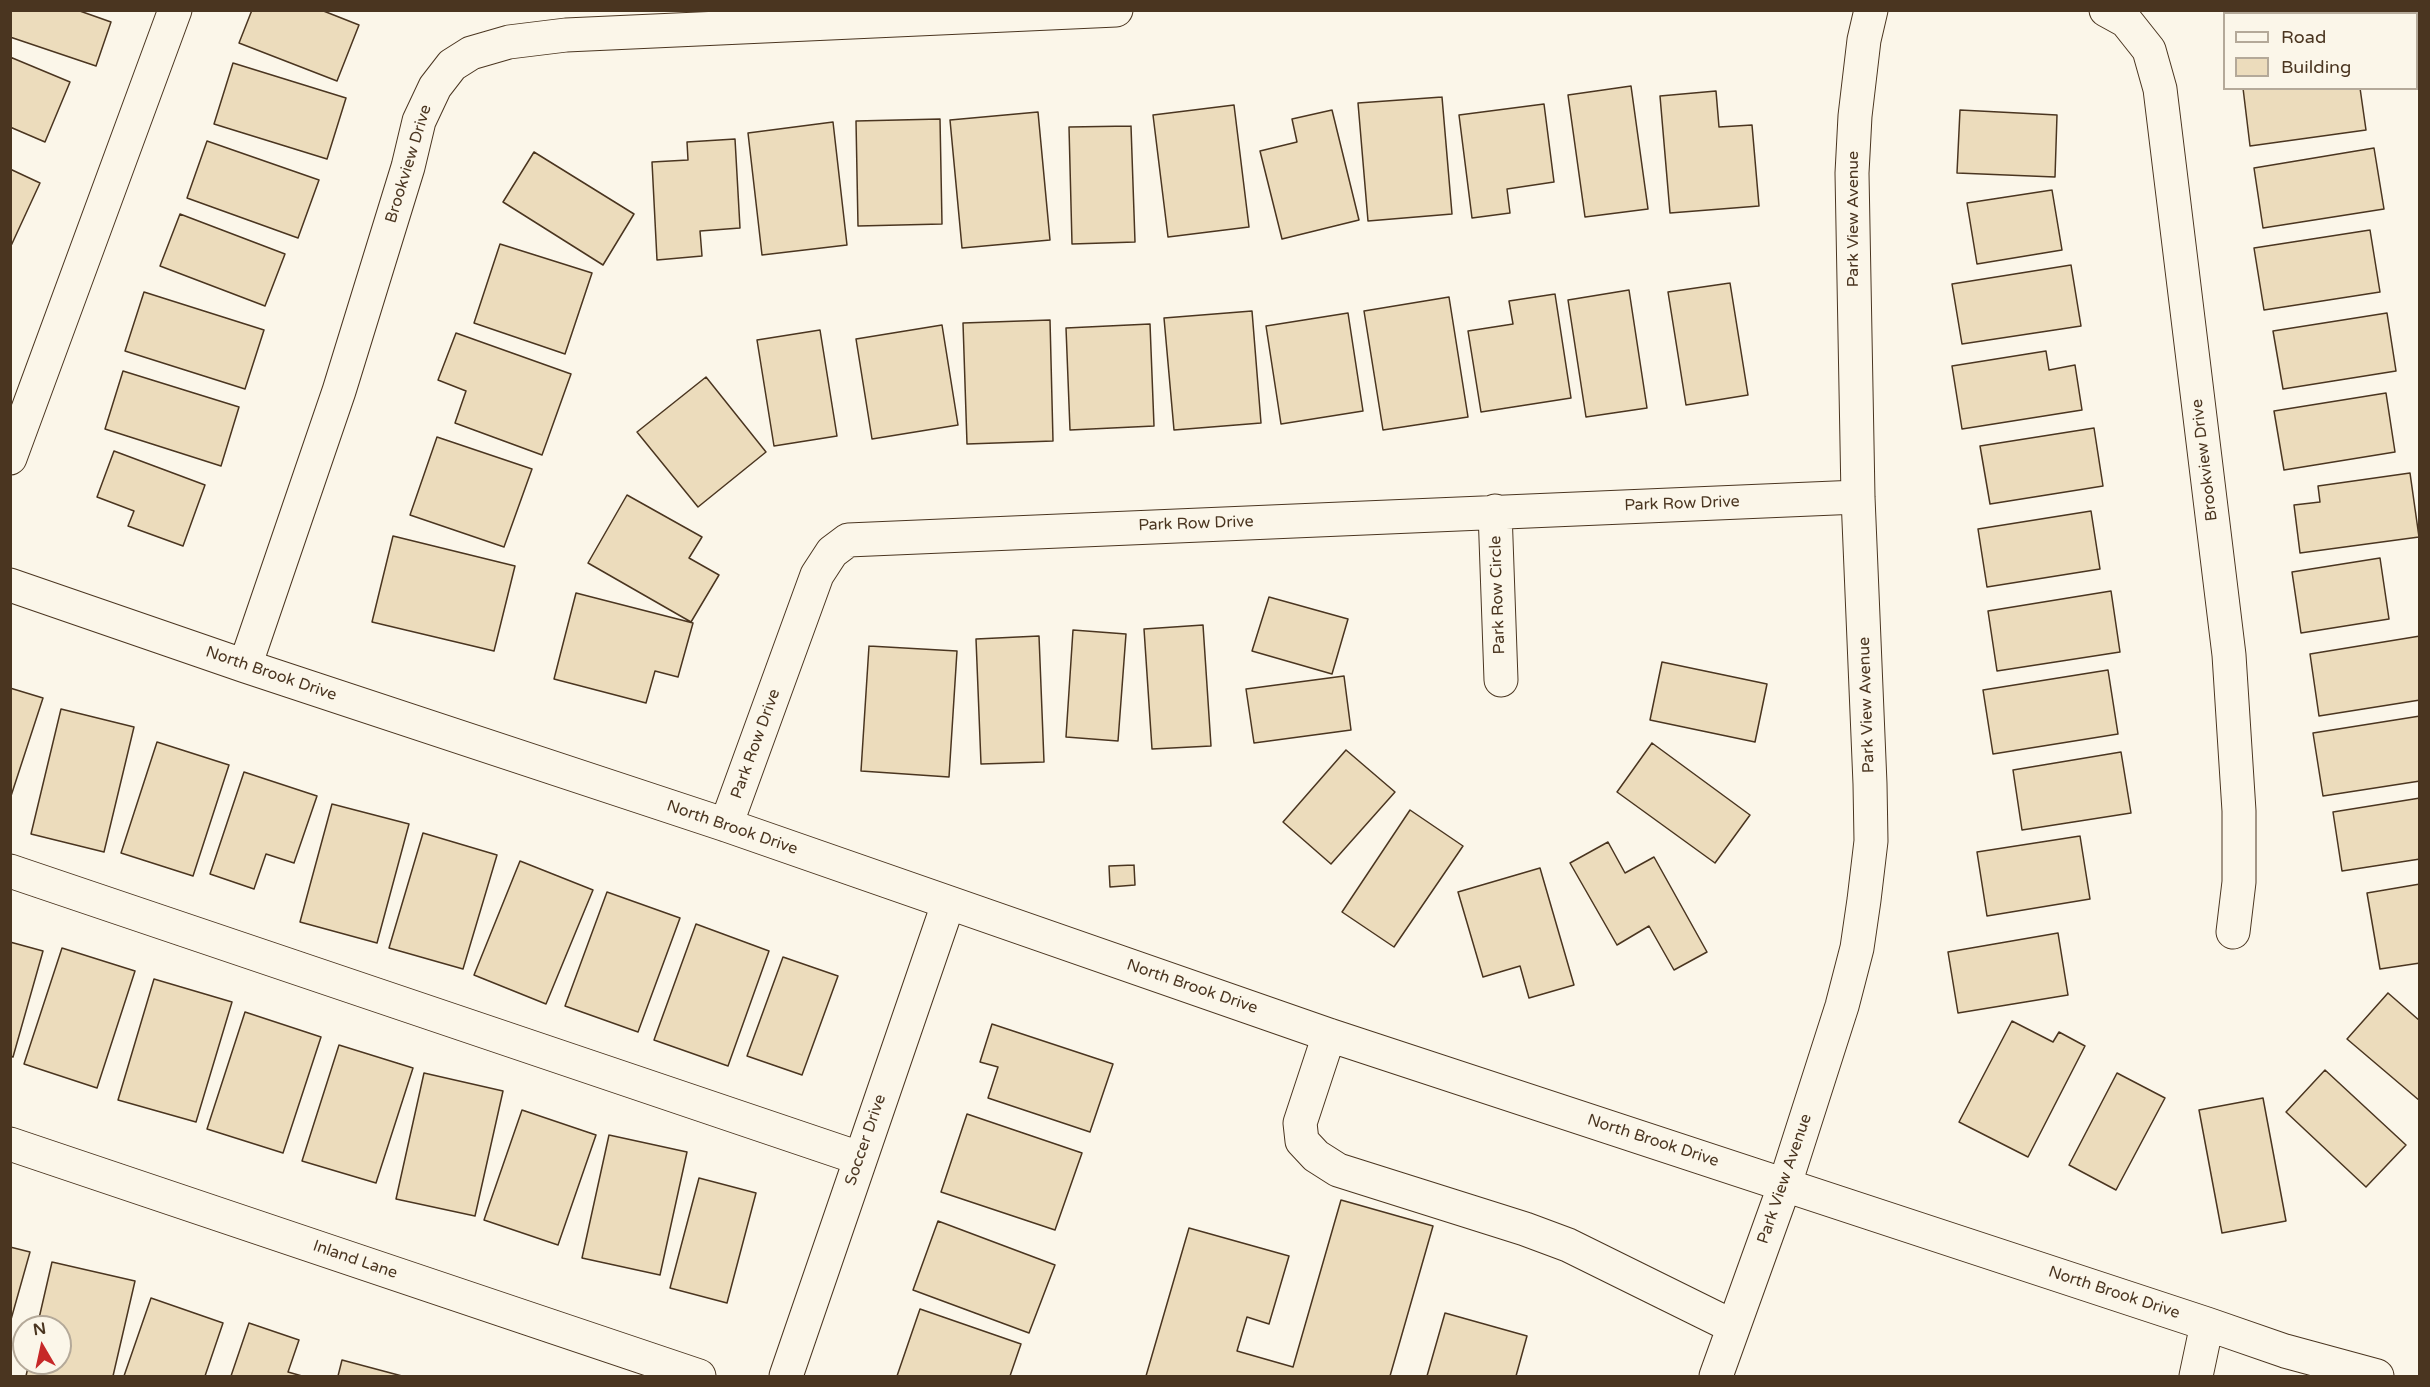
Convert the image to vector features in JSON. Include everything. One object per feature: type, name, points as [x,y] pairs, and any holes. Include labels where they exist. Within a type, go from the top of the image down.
[{"type":"street","points":[[10,458],[175,10]]},
{"type":"street","name":"Brookview Drive","points":[[245,666],[339,391],[408,167],[419,121],[435,87],[452,65],[471,52],[509,42],[566,34],[1116,10]]},
{"type":"street","name":"Park View Avenue","points":[[1716,1377],[1732,1326],[1785,1184],[1845,997],[1857,948],[1870,853],[1870,784],[1858,498],[1852,173],[1855,116],[1864,40],[1871,10]]},
{"type":"street","name":"Brookview Drive","points":[[2106,10],[2126,21],[2149,50],[2160,89],[2229,655],[2239,811],[2239,882],[2233,932]]},
{"type":"street","name":"Park Row Drive","points":[[726,825],[816,575],[832,552],[848,540],[1495,511],[1858,498]]},
{"type":"street","name":"Park Row Circle","points":[[1495,511],[1501,680]]},
{"type":"street","name":"North Brook Drive","points":[[10,585],[245,666],[726,825],[1329,1035],[1785,1184],[2285,1352],[2377,1377]]},
{"type":"street","points":[[10,871],[859,1158]]},
{"type":"street","name":"Soccer Drive","points":[[786,1377],[859,1158],[948,904]]},
{"type":"street","points":[[1329,1035],[1300,1123],[1302,1141],[1316,1156],[1338,1170],[1525,1229],[1568,1245],[1732,1326]]},
{"type":"street","name":"Inland Lane","points":[[10,1144],[699,1377]]},
{"type":"street","points":[[2196,1377],[2206,1324]]},
{"type":"building","points":[[10,10],[77,10],[111,22],[96,66],[10,37]]},
{"type":"building","points":[[252,10],[321,10],[359,25],[337,81],[239,43]]},
{"type":"building","points":[[2268,10],[2357,10],[2358,12],[2268,12]]},
{"type":"building","points":[[10,57],[70,82],[45,142],[10,127]]},
{"type":"building","points":[[233,63],[346,98],[327,159],[214,124]]},
{"type":"building","points":[[1631,86],[1648,209],[1585,217],[1568,95]]},
{"type":"building","points":[[2243,90],[2360,90],[2366,130],[2250,146]]},
{"type":"building","points":[[1716,91],[1719,127],[1752,125],[1759,206],[1670,213],[1660,96]]},
{"type":"building","points":[[1442,97],[1452,214],[1368,221],[1358,103]]},
{"type":"building","points":[[1544,104],[1554,182],[1507,189],[1510,213],[1472,218],[1459,115]]},
{"type":"building","points":[[1234,105],[1249,227],[1168,237],[1153,115]]},
{"type":"building","points":[[1332,110],[1359,220],[1282,239],[1260,151],[1297,142],[1292,119]]},
{"type":"building","points":[[1960,110],[2057,115],[2055,177],[1957,173]]},
{"type":"building","points":[[1038,112],[1050,240],[962,248],[950,120]]},
{"type":"building","points":[[940,119],[942,224],[858,226],[856,121]]},
{"type":"building","points":[[833,122],[847,245],[762,255],[748,133]]},
{"type":"building","points":[[1131,126],[1135,242],[1072,244],[1069,127]]},
{"type":"building","points":[[735,139],[740,228],[700,231],[702,256],[657,260],[652,162],[688,160],[687,142]]},
{"type":"building","points":[[207,141],[319,180],[298,238],[187,198]]},
{"type":"building","points":[[2374,148],[2384,209],[2263,228],[2254,168]]},
{"type":"building","points":[[534,152],[634,214],[603,265],[503,202]]},
{"type":"building","points":[[10,169],[40,183],[10,248]]},
{"type":"building","points":[[2052,190],[2062,250],[1977,264],[1967,203]]},
{"type":"building","points":[[180,214],[285,254],[265,306],[160,266]]},
{"type":"building","points":[[2370,230],[2380,292],[2264,310],[2254,248]]},
{"type":"building","points":[[500,244],[592,273],[565,354],[474,323]]},
{"type":"building","points":[[2071,265],[2081,326],[1962,344],[1952,284]]},
{"type":"building","points":[[1730,283],[1748,395],[1686,405],[1668,292]]},
{"type":"building","points":[[1629,290],[1647,408],[1586,417],[1568,300]]},
{"type":"building","points":[[144,292],[264,330],[245,389],[125,351]]},
{"type":"building","points":[[1555,294],[1571,398],[1481,412],[1468,331],[1513,324],[1509,301]]},
{"type":"building","points":[[1449,297],[1468,417],[1383,430],[1364,311]]},
{"type":"building","points":[[1252,311],[1261,423],[1174,430],[1164,318]]},
{"type":"building","points":[[1348,313],[1363,411],[1281,424],[1266,326]]},
{"type":"building","points":[[2387,313],[2396,371],[2283,389],[2273,331]]},
{"type":"building","points":[[1050,320],[1053,441],[967,444],[963,323]]},
{"type":"building","points":[[1150,324],[1154,426],[1070,430],[1066,328]]},
{"type":"building","points":[[942,325],[958,425],[872,439],[856,339]]},
{"type":"building","points":[[820,330],[837,436],[774,446],[757,340]]},
{"type":"building","points":[[456,333],[571,374],[542,455],[455,423],[466,391],[438,380]]},
{"type":"building","points":[[2046,351],[2049,370],[2075,365],[2082,410],[1962,429],[1952,366]]},
{"type":"building","points":[[123,371],[239,407],[221,466],[105,429]]},
{"type":"building","points":[[706,377],[766,452],[698,507],[637,432]]},
{"type":"building","points":[[2386,393],[2395,452],[2284,470],[2274,411]]},
{"type":"building","points":[[2094,428],[2103,486],[1990,504],[1980,446]]},
{"type":"building","points":[[437,437],[532,469],[504,547],[410,515]]},
{"type":"building","points":[[114,451],[205,485],[183,546],[128,526],[134,511],[97,497]]},
{"type":"building","points":[[2410,473],[2419,537],[2300,553],[2294,505],[2320,502],[2318,486]]},
{"type":"building","points":[[627,495],[702,537],[689,558],[719,575],[691,622],[588,563]]},
{"type":"building","points":[[2091,511],[2100,569],[1987,587],[1978,529]]},
{"type":"building","points":[[393,536],[515,566],[494,651],[372,622]]},
{"type":"building","points":[[2380,558],[2389,619],[2301,633],[2292,572]]},
{"type":"building","points":[[2111,591],[2120,652],[1997,671],[1988,611]]},
{"type":"building","points":[[576,593],[693,623],[678,677],[655,671],[646,703],[554,679]]},
{"type":"building","points":[[1269,597],[1348,619],[1332,674],[1252,651]]},
{"type":"building","points":[[1203,625],[1211,746],[1152,749],[1144,629]]},
{"type":"building","points":[[1073,630],[1126,634],[1118,741],[1066,737]]},
{"type":"building","points":[[1039,636],[1044,762],[981,764],[976,639]]},
{"type":"building","points":[[2420,636],[2420,700],[2319,716],[2310,654]]},
{"type":"building","points":[[869,646],[957,651],[949,777],[861,771]]},
{"type":"building","points":[[1662,662],[1767,684],[1755,742],[1650,720]]},
{"type":"building","points":[[2108,670],[2118,734],[1993,754],[1983,690]]},
{"type":"building","points":[[1344,676],[1351,730],[1254,743],[1246,689]]},
{"type":"building","points":[[10,688],[43,698],[10,799]]},
{"type":"building","points":[[61,709],[134,727],[104,852],[31,834]]},
{"type":"building","points":[[2420,716],[2420,781],[2323,796],[2313,733]]},
{"type":"building","points":[[157,742],[229,765],[193,876],[121,853]]},
{"type":"building","points":[[1652,743],[1750,815],[1715,863],[1617,792]]},
{"type":"building","points":[[1346,750],[1395,792],[1331,864],[1283,822]]},
{"type":"building","points":[[2121,752],[2131,813],[2022,830],[2013,770]]},
{"type":"building","points":[[244,772],[317,796],[294,863],[266,854],[254,889],[210,874]]},
{"type":"building","points":[[2420,798],[2420,859],[2342,871],[2333,812]]},
{"type":"building","points":[[332,804],[409,824],[377,943],[300,922]]},
{"type":"building","points":[[1410,810],[1463,846],[1394,947],[1342,912]]},
{"type":"building","points":[[423,833],[497,855],[463,969],[389,948]]},
{"type":"building","points":[[2080,836],[2090,899],[1987,916],[1977,852]]},
{"type":"building","points":[[1608,842],[1625,873],[1654,857],[1707,952],[1674,970],[1649,926],[1617,945],[1570,863]]},
{"type":"building","points":[[520,861],[593,890],[546,1004],[474,975]]},
{"type":"building","points":[[1134,865],[1135,885],[1110,887],[1109,866]]},
{"type":"building","points":[[1540,868],[1574,985],[1529,998],[1520,966],[1483,977],[1458,892]]},
{"type":"building","points":[[2420,884],[2420,963],[2380,969],[2367,893]]},
{"type":"building","points":[[607,892],[680,918],[638,1032],[565,1006]]},
{"type":"building","points":[[696,924],[769,951],[728,1066],[654,1040]]},
{"type":"building","points":[[2058,933],[2068,995],[1958,1013],[1948,952]]},
{"type":"building","points":[[10,942],[43,951],[13,1057],[10,1056]]},
{"type":"building","points":[[62,948],[135,971],[97,1088],[24,1064]]},
{"type":"building","points":[[783,957],[838,976],[802,1075],[747,1056]]},
{"type":"building","points":[[154,979],[232,1002],[196,1122],[118,1100]]},
{"type":"building","points":[[2388,993],[2420,1021],[2420,1101],[2347,1039]]},
{"type":"building","points":[[245,1012],[321,1037],[283,1153],[207,1129]]},
{"type":"building","points":[[2012,1021],[2053,1042],[2059,1032],[2085,1046],[2028,1157],[1959,1122]]},
{"type":"building","points":[[992,1024],[1113,1064],[1090,1132],[988,1098],[998,1067],[980,1062]]},
{"type":"building","points":[[339,1045],[413,1068],[376,1183],[302,1161]]},
{"type":"building","points":[[2325,1070],[2406,1145],[2366,1187],[2286,1112]]},
{"type":"building","points":[[424,1073],[503,1091],[475,1216],[396,1199]]},
{"type":"building","points":[[2117,1073],[2165,1098],[2116,1190],[2069,1165]]},
{"type":"building","points":[[2263,1098],[2286,1221],[2222,1233],[2199,1110]]},
{"type":"building","points":[[522,1110],[596,1135],[558,1245],[484,1220]]},
{"type":"building","points":[[967,1114],[1082,1153],[1055,1230],[941,1192]]},
{"type":"building","points":[[609,1135],[687,1152],[660,1275],[582,1258]]},
{"type":"building","points":[[699,1178],[756,1193],[727,1303],[670,1288]]},
{"type":"building","points":[[1341,1200],[1433,1226],[1390,1376],[1146,1376],[1189,1228],[1289,1256],[1269,1324],[1247,1317],[1237,1351],[1293,1367]]},
{"type":"building","points":[[938,1221],[1055,1265],[1029,1333],[913,1290]]},
{"type":"building","points":[[10,1247],[30,1252],[10,1323]]},
{"type":"building","points":[[52,1262],[135,1281],[113,1376],[26,1376],[72,1375],[72,1315],[40,1315]]},
{"type":"building","points":[[151,1298],[223,1323],[205,1376],[124,1376]]},
{"type":"building","points":[[920,1309],[1021,1344],[1010,1376],[897,1376]]},
{"type":"building","points":[[1445,1313],[1527,1336],[1516,1376],[1427,1376]]},
{"type":"building","points":[[249,1323],[299,1340],[288,1372],[302,1376],[231,1376]]},
{"type":"building","points":[[342,1360],[402,1376],[338,1376]]}]
